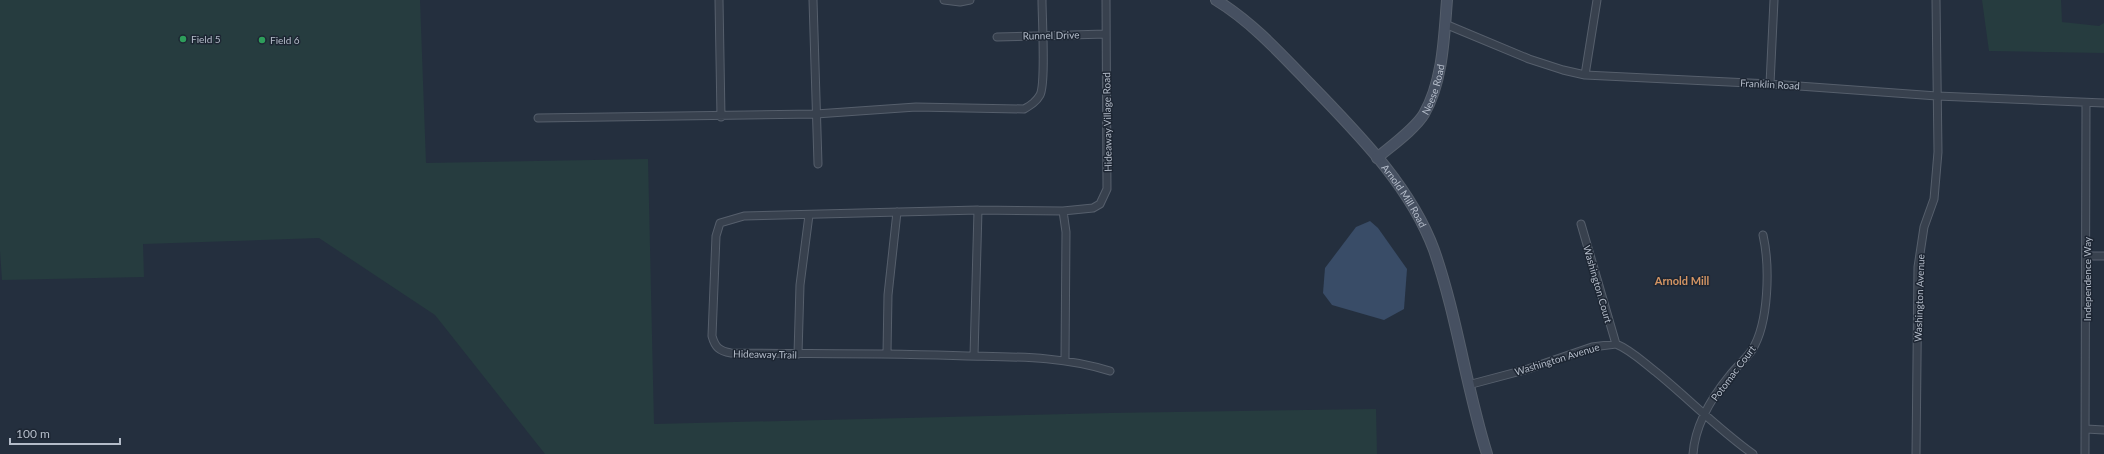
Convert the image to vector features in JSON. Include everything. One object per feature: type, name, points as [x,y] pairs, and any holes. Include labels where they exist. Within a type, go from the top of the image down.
[{"type":"main road","name":"Arnold Mill Road","points":[[1216,0],[1242,18],[1272,45],[1377,158],[1408,201],[1433,248],[1447,293],[1468,385],[1487,454]]},
{"type":"main road","name":"Neese Road","points":[[1377,158],[1424,115],[1435,85],[1445,24],[1447,0]]},
{"type":"street","points":[[719,0],[721,117]]},
{"type":"street","points":[[813,0],[818,164]]},
{"type":"street","points":[[944,0],[960,2],[970,0]]},
{"type":"street","points":[[538,118],[721,117],[816,114],[916,107],[1024,109],[1035,103],[1041,94],[1043,34],[1042,0]]},
{"type":"street","name":"Hideaway Village Road","points":[[1063,211],[1093,208],[1100,204],[1107,189],[1106,0]]},
{"type":"street","points":[[1585,75],[1597,0]]},
{"type":"street","points":[[1770,84],[1774,0]]},
{"type":"street","name":"Washington Avenue","points":[[1916,454],[1918,267],[1922,238],[1936,187],[1938,152],[1936,0]]},
{"type":"street","name":"Franklin Road","points":[[1445,24],[1451,25],[1481,40],[1530,59],[1563,70],[1585,75],[1770,84],[1937,96],[2104,103]]},
{"type":"street","name":"Runnel Drive","points":[[997,37],[1043,34],[1106,34]]},
{"type":"street","name":"Independence Way","points":[[2085,454],[2087,256],[2086,103]]},
{"type":"street","points":[[974,356],[978,210]]},
{"type":"street","name":"Hideaway Trail","points":[[1063,211],[978,210],[744,216],[720,224],[716,236],[712,299],[712,336],[715,345],[721,351],[731,353],[887,353],[1065,359],[1110,370]]},
{"type":"street","points":[[1063,211],[1066,232],[1065,359]]},
{"type":"street","points":[[887,353],[888,295],[897,212]]},
{"type":"street","points":[[798,354],[800,285],[809,215]]},
{"type":"street","name":"Washington Court","points":[[1581,224],[1616,344]]},
{"type":"street","name":"Potomac Court","points":[[1693,454],[1695,441],[1704,414],[1711,401],[1730,375],[1744,360],[1757,340],[1762,321],[1766,288],[1767,258],[1763,236]]},
{"type":"street","points":[[2087,256],[2104,256]]},
{"type":"street","points":[[1616,344],[1641,360],[1753,454]]},
{"type":"street","name":"Washington Avenue","points":[[1468,385],[1528,369],[1592,347],[1616,344]]},
{"type":"street","points":[[2086,429],[2104,430]]},
{"type":"green space","points":[[0,0],[420,0],[426,163],[648,159],[654,424],[1109,413],[1376,409],[1377,454],[545,454],[435,315],[319,238],[143,244],[144,277],[2,280],[0,251]]},
{"type":"green space","points":[[1982,0],[2061,0],[2062,22],[2099,26],[2104,23],[2104,53],[1989,51]]},
{"type":"water","points":[[1370,221],[1378,228],[1407,269],[1404,309],[1384,320],[1332,305],[1323,293],[1325,268],[1356,227]]},
{"type":"place","name":"Field 5","points":[[183,39]]},
{"type":"place","name":"Field 6","points":[[262,40]]},
{"type":"district","name":"Arnold Mill","points":[[1682,280]]}]
